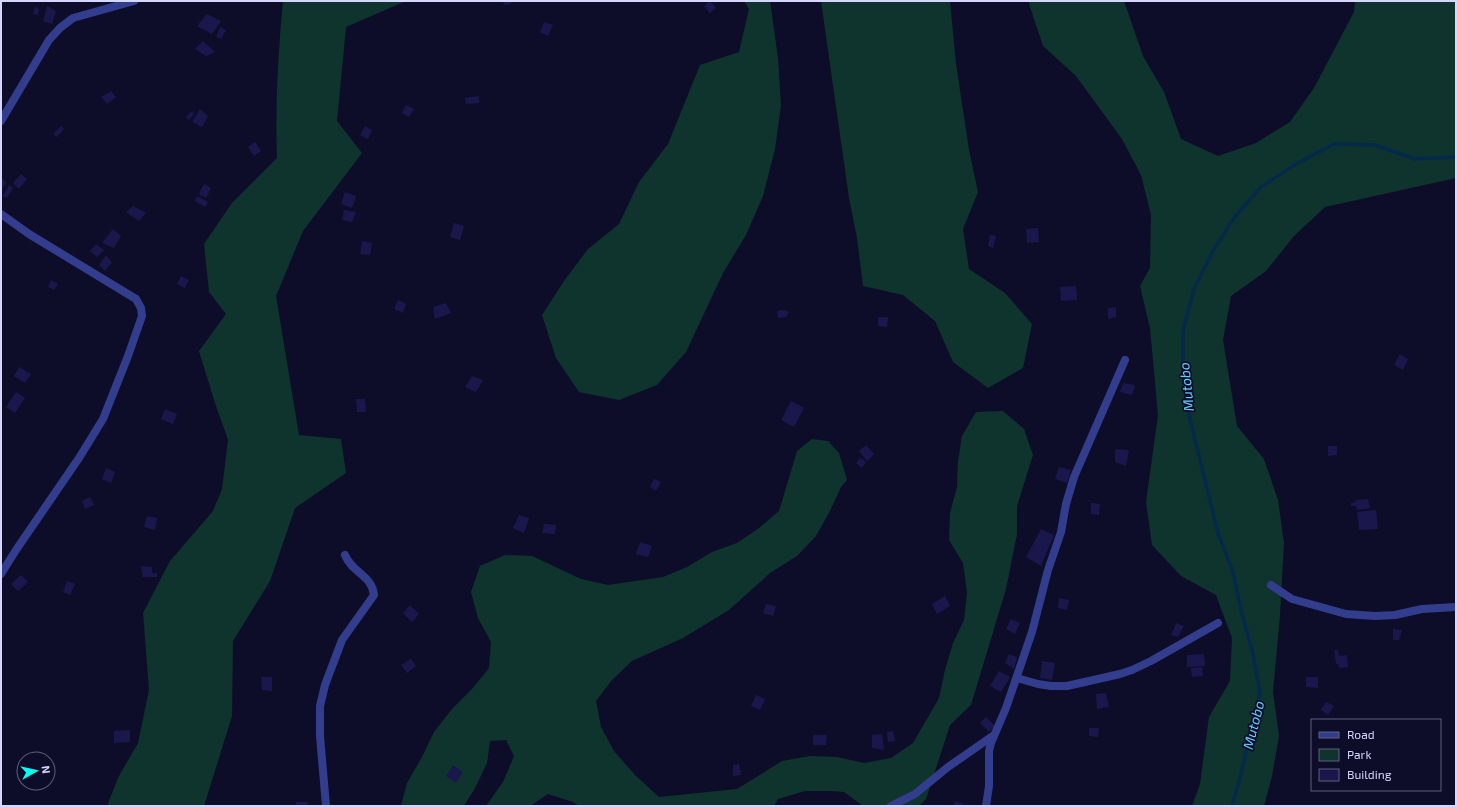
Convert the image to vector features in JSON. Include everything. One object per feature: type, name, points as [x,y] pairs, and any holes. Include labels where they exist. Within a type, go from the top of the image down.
[{"type":"street","points":[[1,121],[49,40],[60,28],[73,18],[134,1]]},
{"type":"street","points":[[1,214],[36,238],[136,299],[141,308],[142,316],[103,419],[79,458],[1,574]]},
{"type":"street","points":[[986,806],[989,786],[989,751],[1017,678],[1032,632],[1074,477],[1125,360]]},
{"type":"street","points":[[326,806],[319,724],[320,706],[325,685],[342,640],[374,595],[373,588],[369,581],[352,567],[345,555]]},
{"type":"street","points":[[1271,585],[1292,599],[1346,614],[1375,616],[1394,615],[1422,609],[1456,607]]},
{"type":"street","points":[[1017,678],[1038,684],[1067,686],[1120,674],[1151,661],[1218,623]]},
{"type":"street","points":[[891,806],[915,794],[948,767],[994,735]]},
{"type":"green space","points":[[283,1],[406,1],[346,27],[337,121],[362,153],[303,231],[276,296],[299,435],[341,439],[346,473],[295,508],[270,581],[233,641],[232,716],[204,806],[107,806],[119,776],[138,743],[149,690],[143,613],[170,561],[213,511],[222,489],[228,440],[199,351],[226,314],[209,292],[204,244],[232,203],[277,158],[277,79]]},
{"type":"green space","points":[[744,1],[770,1],[778,58],[781,105],[775,149],[763,196],[746,235],[723,273],[686,352],[657,385],[619,400],[579,392],[556,358],[542,315],[564,281],[588,249],[619,224],[639,182],[668,144],[700,65],[739,52],[749,9]]},
{"type":"green space","points":[[821,1],[950,1],[956,64],[969,150],[978,192],[963,229],[969,269],[1005,293],[1032,324],[1023,368],[988,388],[953,362],[935,321],[903,295],[863,286]]},
{"type":"green space","points":[[1029,1],[1124,1],[1143,56],[1164,92],[1181,139],[1218,156],[1256,143],[1290,122],[1314,88],[1354,12],[1355,1],[1456,1],[1456,178],[1325,207],[1294,236],[1266,271],[1231,296],[1223,340],[1237,426],[1264,459],[1278,500],[1284,543],[1280,615],[1273,692],[1279,736],[1272,776],[1264,806],[1192,806],[1200,784],[1209,717],[1230,681],[1232,638],[1216,595],[1181,576],[1152,545],[1146,502],[1158,415],[1150,328],[1140,286],[1150,268],[1151,215],[1141,175],[1122,139],[1076,76],[1043,46]]},
{"type":"green space","points":[[1003,411],[1024,429],[1033,455],[1017,506],[1017,534],[1006,589],[971,705],[950,725],[926,799],[919,806],[863,806],[844,792],[805,791],[778,799],[774,806],[579,806],[573,802],[548,794],[530,806],[486,806],[503,782],[514,756],[506,740],[490,741],[487,763],[475,788],[464,806],[401,806],[407,783],[434,732],[452,709],[472,689],[489,668],[491,642],[478,618],[471,592],[480,566],[505,555],[532,556],[581,579],[608,585],[663,577],[687,567],[712,552],[737,543],[759,528],[779,511],[797,451],[812,439],[828,441],[839,453],[847,480],[841,487],[816,536],[797,556],[770,573],[729,610],[683,638],[632,661],[612,680],[596,701],[601,727],[614,751],[635,775],[659,797],[737,789],[782,761],[810,756],[837,757],[864,763],[891,758],[913,743],[939,698],[953,643],[964,620],[967,593],[963,563],[949,540],[950,513],[957,487],[958,461],[962,436],[976,412]]},
{"type":"building","points":[[503,1],[511,1],[511,4],[504,5]]},
{"type":"building","points":[[710,1],[716,8],[710,13],[704,6]]},
{"type":"building","points":[[47,6],[56,11],[52,24],[43,21]]},
{"type":"building","points":[[35,7],[39,9],[38,15],[33,14]]},
{"type":"building","points":[[207,14],[221,21],[212,34],[197,26]]},
{"type":"building","points":[[544,22],[553,25],[548,36],[540,32]]},
{"type":"building","points":[[220,27],[226,30],[221,39],[216,37]]},
{"type":"building","points":[[203,41],[215,52],[206,56],[195,49]]},
{"type":"building","points":[[111,91],[116,97],[107,104],[101,97]]},
{"type":"building","points":[[479,96],[479,103],[466,104],[465,98]]},
{"type":"building","points":[[406,105],[414,109],[409,117],[402,113]]},
{"type":"building","points":[[200,109],[208,116],[202,127],[192,122]]},
{"type":"building","points":[[192,111],[194,114],[189,120],[186,117]]},
{"type":"building","points":[[61,126],[64,129],[57,137],[53,134]]},
{"type":"building","points":[[365,126],[372,130],[368,139],[360,135]]},
{"type":"building","points":[[255,142],[261,151],[254,156],[248,147]]},
{"type":"building","points":[[21,174],[27,179],[19,189],[13,183]]},
{"type":"building","points":[[3,179],[6,183],[1,190],[1,181]]},
{"type":"building","points":[[204,184],[211,188],[206,198],[199,194]]},
{"type":"building","points":[[9,185],[13,188],[7,198],[3,196]]},
{"type":"building","points":[[345,192],[356,196],[352,208],[341,204]]},
{"type":"building","points":[[197,196],[208,202],[205,207],[195,201]]},
{"type":"building","points":[[133,206],[146,213],[139,221],[126,212]]},
{"type":"building","points":[[344,210],[356,212],[352,222],[342,220]]},
{"type":"building","points":[[454,223],[464,226],[460,240],[450,237]]},
{"type":"building","points":[[1038,228],[1039,242],[1027,243],[1026,229]]},
{"type":"building","points":[[113,229],[121,236],[114,248],[102,243]]},
{"type":"building","points":[[990,235],[996,236],[993,248],[988,246]]},
{"type":"building","points":[[362,241],[372,243],[370,255],[360,254]]},
{"type":"building","points":[[96,244],[104,250],[97,257],[90,251]]},
{"type":"building","points":[[106,255],[112,262],[105,271],[99,265]]},
{"type":"building","points":[[181,276],[189,280],[185,288],[177,284]]},
{"type":"building","points":[[51,280],[58,284],[54,290],[48,287]]},
{"type":"building","points":[[1076,286],[1077,300],[1061,301],[1060,287]]},
{"type":"building","points":[[398,300],[406,304],[403,313],[394,309]]},
{"type":"building","points":[[446,303],[451,313],[435,319],[433,307]]},
{"type":"building","points":[[1116,307],[1116,317],[1108,319],[1108,308]]},
{"type":"building","points":[[784,310],[789,312],[786,317],[778,318],[777,311]]},
{"type":"building","points":[[878,317],[888,317],[887,327],[878,326]]},
{"type":"building","points":[[1400,354],[1408,359],[1403,370],[1394,365]]},
{"type":"building","points":[[19,367],[31,374],[25,383],[14,376]]},
{"type":"building","points":[[472,376],[483,380],[476,392],[465,387]]},
{"type":"building","points":[[1123,383],[1135,385],[1132,395],[1120,392]]},
{"type":"building","points":[[16,392],[25,398],[15,413],[6,407]]},
{"type":"building","points":[[356,399],[365,399],[366,412],[357,412]]},
{"type":"building","points":[[791,401],[804,408],[794,427],[781,420]]},
{"type":"building","points":[[165,409],[177,414],[173,424],[161,419]]},
{"type":"building","points":[[866,445],[874,454],[867,461],[859,451]]},
{"type":"building","points":[[1328,446],[1337,446],[1337,455],[1328,456]]},
{"type":"building","points":[[1115,449],[1129,450],[1126,466],[1115,462]]},
{"type":"building","points":[[860,458],[866,462],[862,468],[856,463]]},
{"type":"building","points":[[1059,467],[1071,470],[1067,483],[1055,479]]},
{"type":"building","points":[[106,468],[115,472],[111,483],[102,479]]},
{"type":"building","points":[[654,479],[661,482],[656,491],[650,487]]},
{"type":"building","points":[[90,497],[94,505],[85,509],[82,501]]},
{"type":"building","points":[[1368,499],[1370,508],[1357,510],[1356,506],[1351,506],[1351,503],[1356,502],[1355,500]]},
{"type":"building","points":[[1091,503],[1100,504],[1099,515],[1091,514]]},
{"type":"building","points":[[1376,510],[1378,529],[1359,530],[1357,512]]},
{"type":"building","points":[[519,515],[529,518],[524,533],[513,528]]},
{"type":"building","points":[[147,516],[157,518],[155,530],[144,527]]},
{"type":"building","points":[[544,524],[556,525],[555,534],[542,533]]},
{"type":"building","points":[[1041,529],[1054,535],[1041,566],[1026,557]]},
{"type":"building","points":[[640,542],[652,546],[648,557],[636,554]]},
{"type":"building","points":[[141,566],[152,567],[152,573],[157,573],[157,577],[143,577]]},
{"type":"building","points":[[21,575],[28,582],[18,591],[11,584]]},
{"type":"building","points":[[67,581],[75,584],[70,595],[63,592]]},
{"type":"building","points":[[945,596],[950,606],[937,614],[932,604]]},
{"type":"building","points":[[1059,598],[1069,600],[1067,610],[1058,608]]},
{"type":"building","points":[[766,604],[776,606],[773,616],[763,613]]},
{"type":"building","points":[[410,605],[419,614],[412,622],[403,613]]},
{"type":"building","points":[[1011,619],[1020,623],[1015,634],[1006,629]]},
{"type":"building","points":[[1176,623],[1184,626],[1178,637],[1171,635]]},
{"type":"building","points":[[1393,629],[1402,630],[1399,640],[1393,640]]},
{"type":"building","points":[[1334,650],[1338,650],[1339,656],[1347,655],[1348,667],[1339,668],[1338,664],[1336,664]]},
{"type":"building","points":[[1009,654],[1017,657],[1014,669],[1005,663]]},
{"type":"building","points":[[1204,654],[1205,666],[1187,667],[1187,655]]},
{"type":"building","points":[[411,659],[416,666],[407,673],[401,665]]},
{"type":"building","points":[[1042,661],[1055,663],[1052,680],[1040,678]]},
{"type":"building","points":[[1202,667],[1203,676],[1192,677],[1191,668]]},
{"type":"building","points":[[999,671],[1010,677],[1001,692],[990,686]]},
{"type":"building","points":[[261,677],[272,677],[272,691],[262,690]]},
{"type":"building","points":[[1306,677],[1318,677],[1318,688],[1306,687]]},
{"type":"building","points":[[1106,693],[1109,707],[1097,709],[1096,694]]},
{"type":"building","points":[[756,695],[765,699],[760,710],[751,706]]},
{"type":"building","points":[[1326,702],[1334,706],[1328,715],[1321,710]]},
{"type":"building","points":[[986,717],[995,726],[989,732],[980,723]]},
{"type":"building","points":[[1089,728],[1099,728],[1098,737],[1089,736]]},
{"type":"building","points":[[130,730],[130,742],[114,743],[114,731]]},
{"type":"building","points":[[893,731],[895,741],[888,742],[887,732]]},
{"type":"building","points":[[882,734],[884,750],[872,748],[872,735]]},
{"type":"building","points":[[813,735],[827,735],[826,745],[813,745]]},
{"type":"building","points":[[739,764],[741,775],[733,776],[733,765]]},
{"type":"building","points":[[453,765],[463,772],[456,783],[446,776]]},
{"type":"building","points":[[955,801],[968,806],[953,806]]},
{"type":"building","points":[[296,802],[307,802],[308,806],[296,806]]},
{"type":"waterway","name":"Mutobo","points":[[1232,806],[1260,693],[1253,654],[1241,610],[1233,572],[1218,533],[1189,415],[1183,372],[1183,331],[1194,289],[1213,251],[1234,218],[1261,187],[1296,164],[1334,144],[1375,145],[1415,159],[1456,157]]}]
